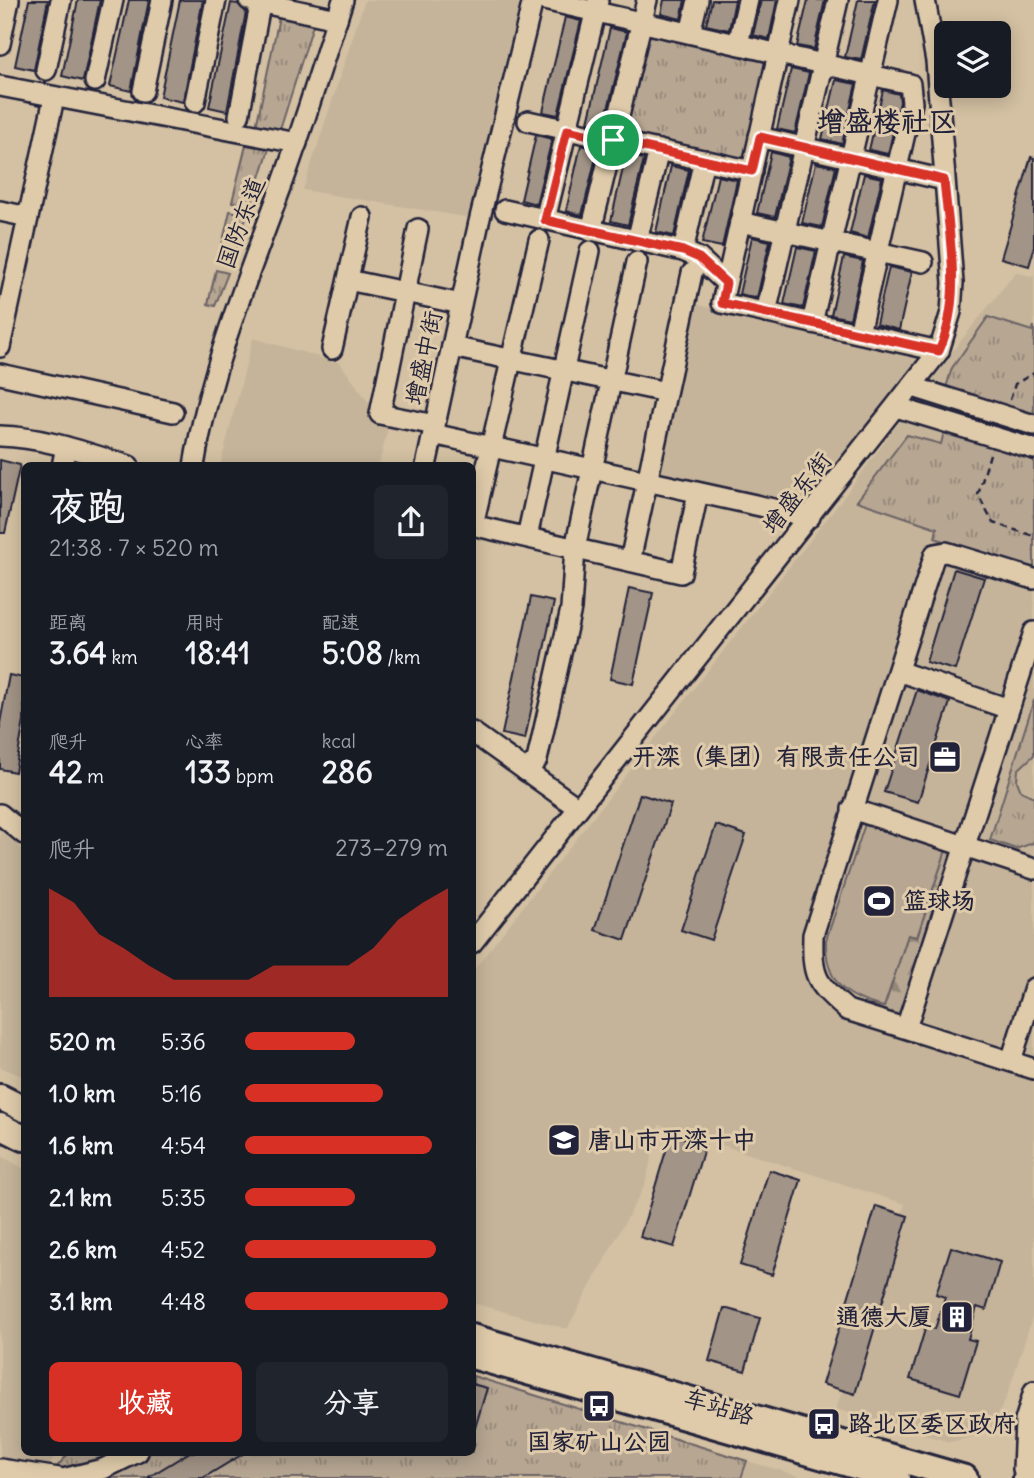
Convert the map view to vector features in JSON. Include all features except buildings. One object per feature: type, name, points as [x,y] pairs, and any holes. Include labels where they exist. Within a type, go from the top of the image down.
[{"type":"main road","points":[[0,1097],[21,1108]]},
{"type":"main road","points":[[0,1126],[21,1136]]},
{"type":"main road","name":"车站路","points":[[476,1338],[965,1478]]},
{"type":"main road","name":"车站路","points":[[476,1357],[897,1478]]},
{"type":"main road","points":[[1024,1478],[1034,1452]]},
{"type":"street","points":[[0,44],[9,0]]},
{"type":"street","points":[[46,71],[61,0]]},
{"type":"street","points":[[95,81],[113,0]]},
{"type":"street","points":[[143,91],[162,0]]},
{"type":"street","points":[[195,102],[216,0]]},
{"type":"street","name":"增盛中街","points":[[533,0],[434,429],[491,447],[810,517]]},
{"type":"street","points":[[544,0],[597,5],[642,21],[690,33],[910,83],[912,103],[859,333]]},
{"type":"street","points":[[591,231],[647,0]]},
{"type":"street","points":[[690,33],[698,0]]},
{"type":"street","points":[[738,44],[748,0]]},
{"type":"street","points":[[790,0],[722,303],[939,351]]},
{"type":"street","points":[[766,313],[838,0]]},
{"type":"street","points":[[812,323],[888,0]]},
{"type":"street","name":"增盛东街","points":[[476,938],[939,351],[951,312],[953,283],[936,61],[925,0]]},
{"type":"street","points":[[239,116],[257,1],[340,9]]},
{"type":"street","points":[[545,220],[597,5]]},
{"type":"street","name":"国防东道","points":[[195,462],[208,401],[236,310],[297,143],[340,9]]},
{"type":"street","points":[[0,86],[297,143]]},
{"type":"street","points":[[0,347],[54,98]]},
{"type":"street","points":[[528,121],[752,171]]},
{"type":"street","points":[[760,137],[944,180]]},
{"type":"street","points":[[638,241],[659,150]]},
{"type":"street","points":[[683,251],[704,160]]},
{"type":"street","points":[[505,210],[683,251],[699,258],[726,283]]},
{"type":"street","points":[[0,211],[29,217]]},
{"type":"street","points":[[332,349],[362,217]]},
{"type":"street","points":[[740,222],[923,262]]},
{"type":"street","points":[[418,229],[380,414],[434,429],[427,462]]},
{"type":"street","points":[[476,512],[539,240]]},
{"type":"street","points":[[527,537],[590,251]]},
{"type":"street","points":[[526,771],[537,760],[571,609],[575,548],[637,262]]},
{"type":"street","points":[[630,561],[692,273]]},
{"type":"street","points":[[348,280],[461,304]]},
{"type":"street","points":[[452,347],[666,392]]},
{"type":"street","points":[[0,374],[173,412]]},
{"type":"street","points":[[913,387],[1034,425]]},
{"type":"street","points":[[896,407],[1034,449]]},
{"type":"street","points":[[0,436],[16,436],[64,456],[103,462]]},
{"type":"street","points":[[476,526],[681,573],[698,492]]},
{"type":"street","points":[[1034,579],[946,552],[935,554],[813,935],[813,965],[823,989],[847,1010],[1034,1069]]},
{"type":"street","points":[[906,1028],[1034,632]]},
{"type":"street","points":[[898,671],[1009,709]]},
{"type":"street","points":[[476,736],[578,808]]},
{"type":"street","points":[[852,809],[1034,869]]},
{"type":"street","points":[[0,814],[21,832]]},
{"type":"street","points":[[1011,1061],[1034,989]]},
{"type":"street","points":[[1024,1478],[1025,1421],[1034,1391]]},
{"type":"street","points":[[67,1478],[104,1474],[132,1456]]},
{"type":"street","points":[[0,1469],[59,1478]]},
{"type":"path","points":[[1004,416],[1015,384],[1034,373]]},
{"type":"path","points":[[995,437],[978,495],[993,523],[1034,536]]},
{"type":"shaded area","points":[[365,0],[523,0],[471,218],[303,190]]},
{"type":"shaded area","points":[[1016,272],[1034,277],[1034,1312],[1007,1396],[993,1425],[981,1435],[950,1442],[836,1409],[905,1204],[659,1125],[645,1185],[567,1329],[476,1304],[476,967],[840,502],[943,363]]},
{"type":"shaded area","points":[[690,303],[925,359],[805,511],[651,477]]},
{"type":"shaded area","points":[[253,338],[340,363],[374,410],[389,423],[380,462],[221,462]]},
{"type":"shaded area","points":[[0,831],[21,848],[21,1076],[0,1067]]},
{"type":"shaded area","points":[[0,1155],[21,1167],[21,1456],[56,1456],[44,1471],[0,1462]]},
{"type":"shaded area","points":[[747,1461],[806,1478],[741,1478]]},
{"type":"green space","points":[[279,17],[313,25],[280,130],[256,127]]},
{"type":"green space","points":[[650,30],[769,57],[745,162],[626,135]]},
{"type":"green space","points":[[246,145],[269,149],[251,206],[232,202]]},
{"type":"green space","points":[[230,211],[247,215],[231,264],[218,262]]},
{"type":"green space","points":[[216,270],[228,273],[215,306],[208,304]]},
{"type":"green space","points":[[988,317],[1032,331],[1034,326],[1034,418],[945,391],[952,368]]},
{"type":"green space","points":[[945,428],[1034,456],[1034,571],[935,538],[937,528],[857,501],[907,435],[941,444]]},
{"type":"green space","points":[[1034,700],[1034,755],[1018,770],[1017,781],[1021,791],[1034,797],[1034,840],[1033,843],[1016,849],[990,840]]},
{"type":"green space","points":[[865,824],[946,850],[917,937],[908,935],[884,1007],[858,999],[840,986],[829,967],[827,955],[826,940]]},
{"type":"green space","points":[[946,850],[952,853],[955,863],[901,1017],[879,1013],[873,1005],[884,1007],[908,935],[917,937]]},
{"type":"green space","points":[[476,1377],[747,1461],[741,1478],[47,1478],[66,1456],[476,1456]]},
{"type":"place","name":"开滦（集团）有限责任公司","points":[[945,757]]},
{"type":"place","name":"篮球场","points":[[879,901]]},
{"type":"place","name":"唐山市开滦十中","points":[[564,1140]]},
{"type":"place","name":"通德大厦","points":[[957,1317]]},
{"type":"place","name":"国家矿山公园","points":[[599,1406]]},
{"type":"place","name":"路北区委区政府","points":[[824,1424]]},
{"type":"district","name":"增盛楼社区","points":[[887,121]]},
{"type":"route","points":[[567,130],[613,140],[752,171],[760,137],[944,180],[953,283],[951,312],[939,351],[722,303],[726,283],[699,258],[683,251],[545,220],[567,130]]}]
